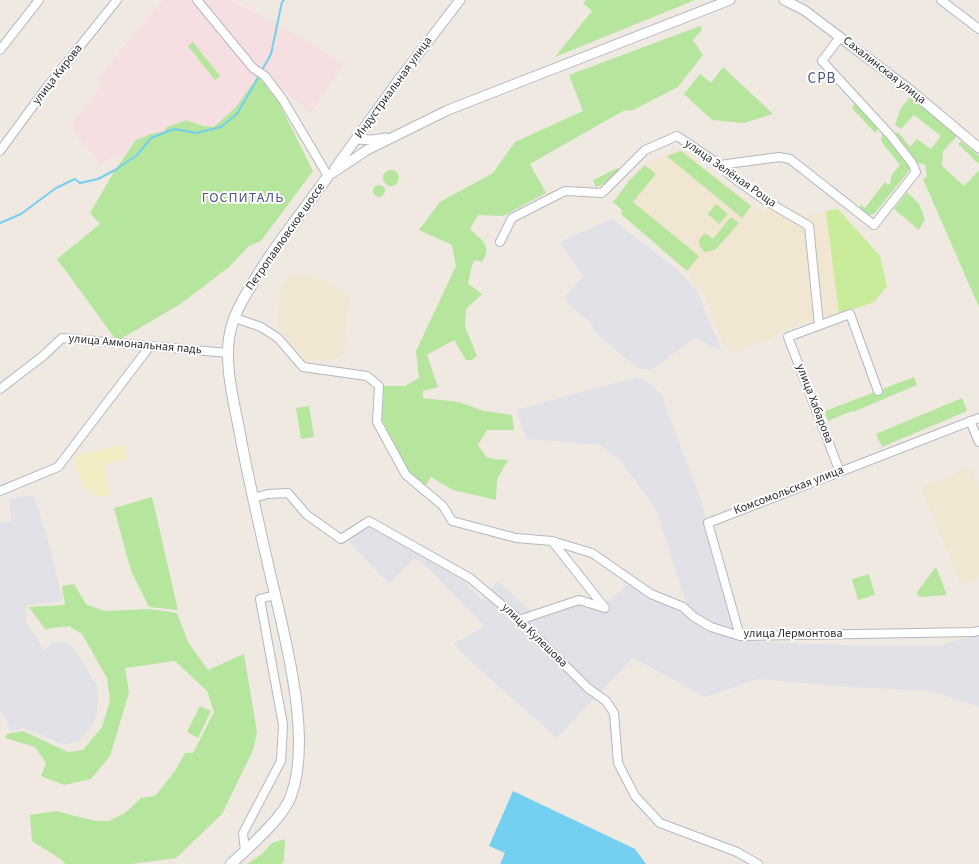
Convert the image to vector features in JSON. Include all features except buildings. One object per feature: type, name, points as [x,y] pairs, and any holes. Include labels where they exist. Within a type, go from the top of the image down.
[{"type":"main road","name":"Петропавловское шоссе","points":[[231,864],[257,840],[291,798],[298,765],[300,734],[291,666],[253,498],[234,402],[228,353],[230,332],[235,318],[259,272],[328,176]]},
{"type":"street","points":[[0,50],[39,0]]},
{"type":"street","name":"улица Кирова","points":[[0,151],[44,91],[117,0]]},
{"type":"street","points":[[197,0],[253,68],[265,76],[284,100],[328,176]]},
{"type":"street","name":"Индустриальная улица","points":[[328,176],[460,0]]},
{"type":"street","name":"Петропавловское шоссе","points":[[328,176],[367,150],[448,110],[730,0]]},
{"type":"street","name":"Сахалинская улица","points":[[784,0],[804,10],[910,90],[979,148]]},
{"type":"street","points":[[941,0],[979,29]]},
{"type":"street","points":[[720,165],[779,157],[790,159],[874,225],[916,172],[912,163],[891,136],[822,62],[840,37]]},
{"type":"street","points":[[368,122],[373,132],[383,138]]},
{"type":"street","points":[[367,150],[357,149],[354,142],[395,136]]},
{"type":"street","name":"улица Зелёная Роща","points":[[500,242],[512,218],[565,191],[602,193],[645,150],[677,136],[720,165],[732,177],[763,199],[809,226],[819,325]]},
{"type":"street","points":[[819,325],[850,314],[878,391]]},
{"type":"street","name":"улица Лермонтова","points":[[235,318],[261,327],[278,338],[303,366],[367,376],[379,386],[377,422],[406,475],[443,506],[452,521],[516,538],[552,542],[592,553],[651,594],[683,608],[711,627],[740,636],[979,631]]},
{"type":"street","name":"улица Хабарова","points":[[819,325],[788,337],[840,472]]},
{"type":"street","name":"улица Аммональная падь","points":[[0,389],[43,356],[62,338],[228,353]]},
{"type":"street","points":[[0,491],[58,467],[150,346]]},
{"type":"street","name":"Комсомольская улица","points":[[740,636],[708,523],[979,418]]},
{"type":"street","points":[[970,421],[979,442]]},
{"type":"street","name":"улица Кулешова","points":[[253,498],[268,494],[288,493],[307,515],[341,539],[369,521],[470,578],[519,620],[588,688],[606,701],[614,713],[618,763],[635,796],[660,823],[737,852],[758,864]]},
{"type":"street","points":[[519,620],[579,600],[604,608],[552,542]]},
{"type":"street","points":[[245,851],[243,833],[281,761],[283,725],[260,599],[275,595]]},
{"type":"shaded area","points":[[163,0],[230,0],[298,35],[344,64],[311,113],[283,90],[258,76],[236,107],[214,127],[203,126],[186,120],[165,128],[165,131],[136,140],[121,158],[113,157],[101,165],[74,133],[75,118],[101,88],[98,77]]},
{"type":"shaded area","points":[[681,149],[763,213],[776,201],[805,216],[838,209],[880,256],[887,286],[874,302],[839,314],[802,323],[741,350],[730,352],[723,343],[701,286],[696,287],[691,282],[691,275],[621,214],[623,211],[613,202],[647,162]]},
{"type":"shaded area","points":[[612,219],[679,271],[697,291],[722,352],[695,338],[651,370],[639,369],[601,338],[592,327],[593,325],[568,304],[566,296],[583,276],[560,242]]},
{"type":"shaded area","points":[[306,275],[326,280],[349,298],[343,354],[333,361],[307,360],[278,329],[277,322],[281,288],[289,276]]},
{"type":"shaded area","points":[[637,377],[649,383],[663,396],[665,406],[700,497],[735,629],[756,642],[877,646],[937,646],[979,634],[979,707],[931,691],[849,687],[758,679],[705,697],[633,658],[557,738],[469,660],[454,644],[484,626],[422,562],[414,559],[389,584],[347,539],[369,525],[462,578],[482,600],[498,581],[539,618],[592,599],[605,603],[630,583],[684,610],[686,603],[656,509],[620,460],[600,445],[527,439],[516,410]]},
{"type":"shaded area","points":[[970,467],[979,488],[979,577],[961,585],[921,488]]},
{"type":"shaded area","points":[[34,495],[63,601],[26,605],[26,624],[44,651],[52,642],[62,642],[73,647],[96,684],[98,693],[97,714],[93,724],[79,741],[71,743],[63,744],[24,728],[11,731],[5,717],[0,712],[0,522],[12,522],[9,499]]},
{"type":"green space","points":[[586,0],[695,0],[555,57],[592,11],[583,3]]},
{"type":"green space","points":[[700,26],[702,30],[693,40],[703,55],[678,87],[633,110],[623,111],[530,164],[546,193],[503,216],[478,215],[470,229],[482,240],[486,251],[482,262],[475,260],[472,265],[468,284],[482,294],[466,309],[465,327],[477,356],[472,360],[466,360],[454,340],[427,355],[438,387],[423,391],[423,398],[459,402],[484,411],[512,415],[514,430],[487,430],[478,445],[486,457],[508,460],[497,479],[496,500],[453,490],[431,477],[426,485],[409,472],[382,420],[384,386],[405,386],[419,378],[416,351],[456,266],[452,245],[419,230],[440,202],[493,173],[515,142],[583,111],[569,75]]},
{"type":"green space","points":[[193,42],[220,76],[215,80],[188,46]]},
{"type":"green space","points":[[723,67],[773,114],[744,123],[712,120],[684,94],[700,74],[711,83]]},
{"type":"green space","points":[[258,76],[278,101],[313,171],[261,241],[249,246],[229,267],[179,305],[117,341],[57,259],[100,224],[90,213],[115,170],[136,140],[165,131],[165,128],[186,120],[203,126],[214,127],[236,107]]},
{"type":"green space","points":[[910,97],[958,135],[943,151],[942,166],[964,186],[979,170],[979,307],[923,179],[927,177],[925,164],[917,163],[894,136],[898,132],[910,147],[917,139],[931,149],[941,136],[914,115],[901,129],[895,125],[901,108]]},
{"type":"green space","points":[[856,102],[878,126],[876,134],[852,108]]},
{"type":"green space","points":[[883,131],[910,165],[908,172],[874,214],[869,215],[861,210],[860,204],[865,208],[885,182],[888,185],[891,182],[891,176],[900,165],[881,141]]},
{"type":"green space","points":[[961,141],[979,156],[979,164],[958,144]]},
{"type":"green space","points":[[681,151],[751,206],[742,218],[667,156]]},
{"type":"green space","points":[[645,165],[656,174],[633,202],[699,256],[687,271],[621,214],[623,211],[613,202],[629,181]]},
{"type":"green space","points":[[618,168],[621,170],[608,182],[596,187],[593,180]]},
{"type":"green space","points":[[388,170],[394,170],[399,175],[397,184],[388,186],[383,181],[383,175]]},
{"type":"green space","points":[[381,185],[384,186],[384,196],[377,197],[374,196],[373,189],[374,186]]},
{"type":"green space","points":[[907,192],[919,204],[925,219],[919,230],[894,209]]},
{"type":"green space","points":[[716,204],[728,214],[719,224],[708,214]]},
{"type":"green space","points":[[838,209],[880,256],[887,286],[874,302],[839,314],[826,211]]},
{"type":"green space","points":[[731,217],[739,223],[715,250],[704,252],[699,245],[699,240],[705,233],[713,239]]},
{"type":"green space","points":[[914,377],[917,385],[828,421],[825,411]]},
{"type":"green space","points":[[962,398],[967,411],[882,447],[876,434]]},
{"type":"green space","points":[[309,406],[314,437],[301,439],[296,408]]},
{"type":"green space","points":[[152,497],[178,610],[149,607],[131,571],[114,508]]},
{"type":"green space","points":[[936,567],[947,595],[919,597],[917,592]]},
{"type":"green space","points":[[869,574],[875,595],[858,600],[852,579]]},
{"type":"green space","points":[[74,584],[86,604],[104,611],[150,609],[177,613],[188,642],[208,670],[244,654],[257,732],[253,750],[222,814],[176,858],[131,864],[65,864],[62,860],[32,841],[30,815],[56,811],[95,821],[109,821],[125,813],[141,798],[155,796],[175,771],[185,753],[193,753],[214,712],[207,691],[175,661],[125,668],[129,693],[110,756],[91,779],[64,785],[41,776],[46,763],[35,747],[5,738],[7,734],[23,731],[68,752],[83,750],[102,727],[110,701],[107,678],[82,634],[69,626],[45,629],[29,607],[65,605],[62,586]]},
{"type":"green space","points":[[200,706],[211,711],[198,738],[187,732]]},
{"type":"green space","points":[[285,839],[284,861],[281,864],[247,864],[262,854],[272,843]]},
{"type":"sand","points":[[125,444],[128,459],[104,464],[110,494],[96,497],[83,486],[73,456]]},
{"type":"water","points":[[513,791],[635,849],[646,864],[500,864],[505,853],[489,846]]},
{"type":"waterway","points":[[261,72],[271,54],[284,0]]},
{"type":"waterway","points":[[0,223],[21,214],[56,188],[75,179],[80,183],[98,179],[115,170],[137,155],[151,138],[174,129],[196,133],[221,127],[237,114],[259,76]]},
{"type":"district","name":"СРВ","points":[[822,80]]},
{"type":"district","name":"ГОСПИТАЛЬ","points":[[243,199]]}]
